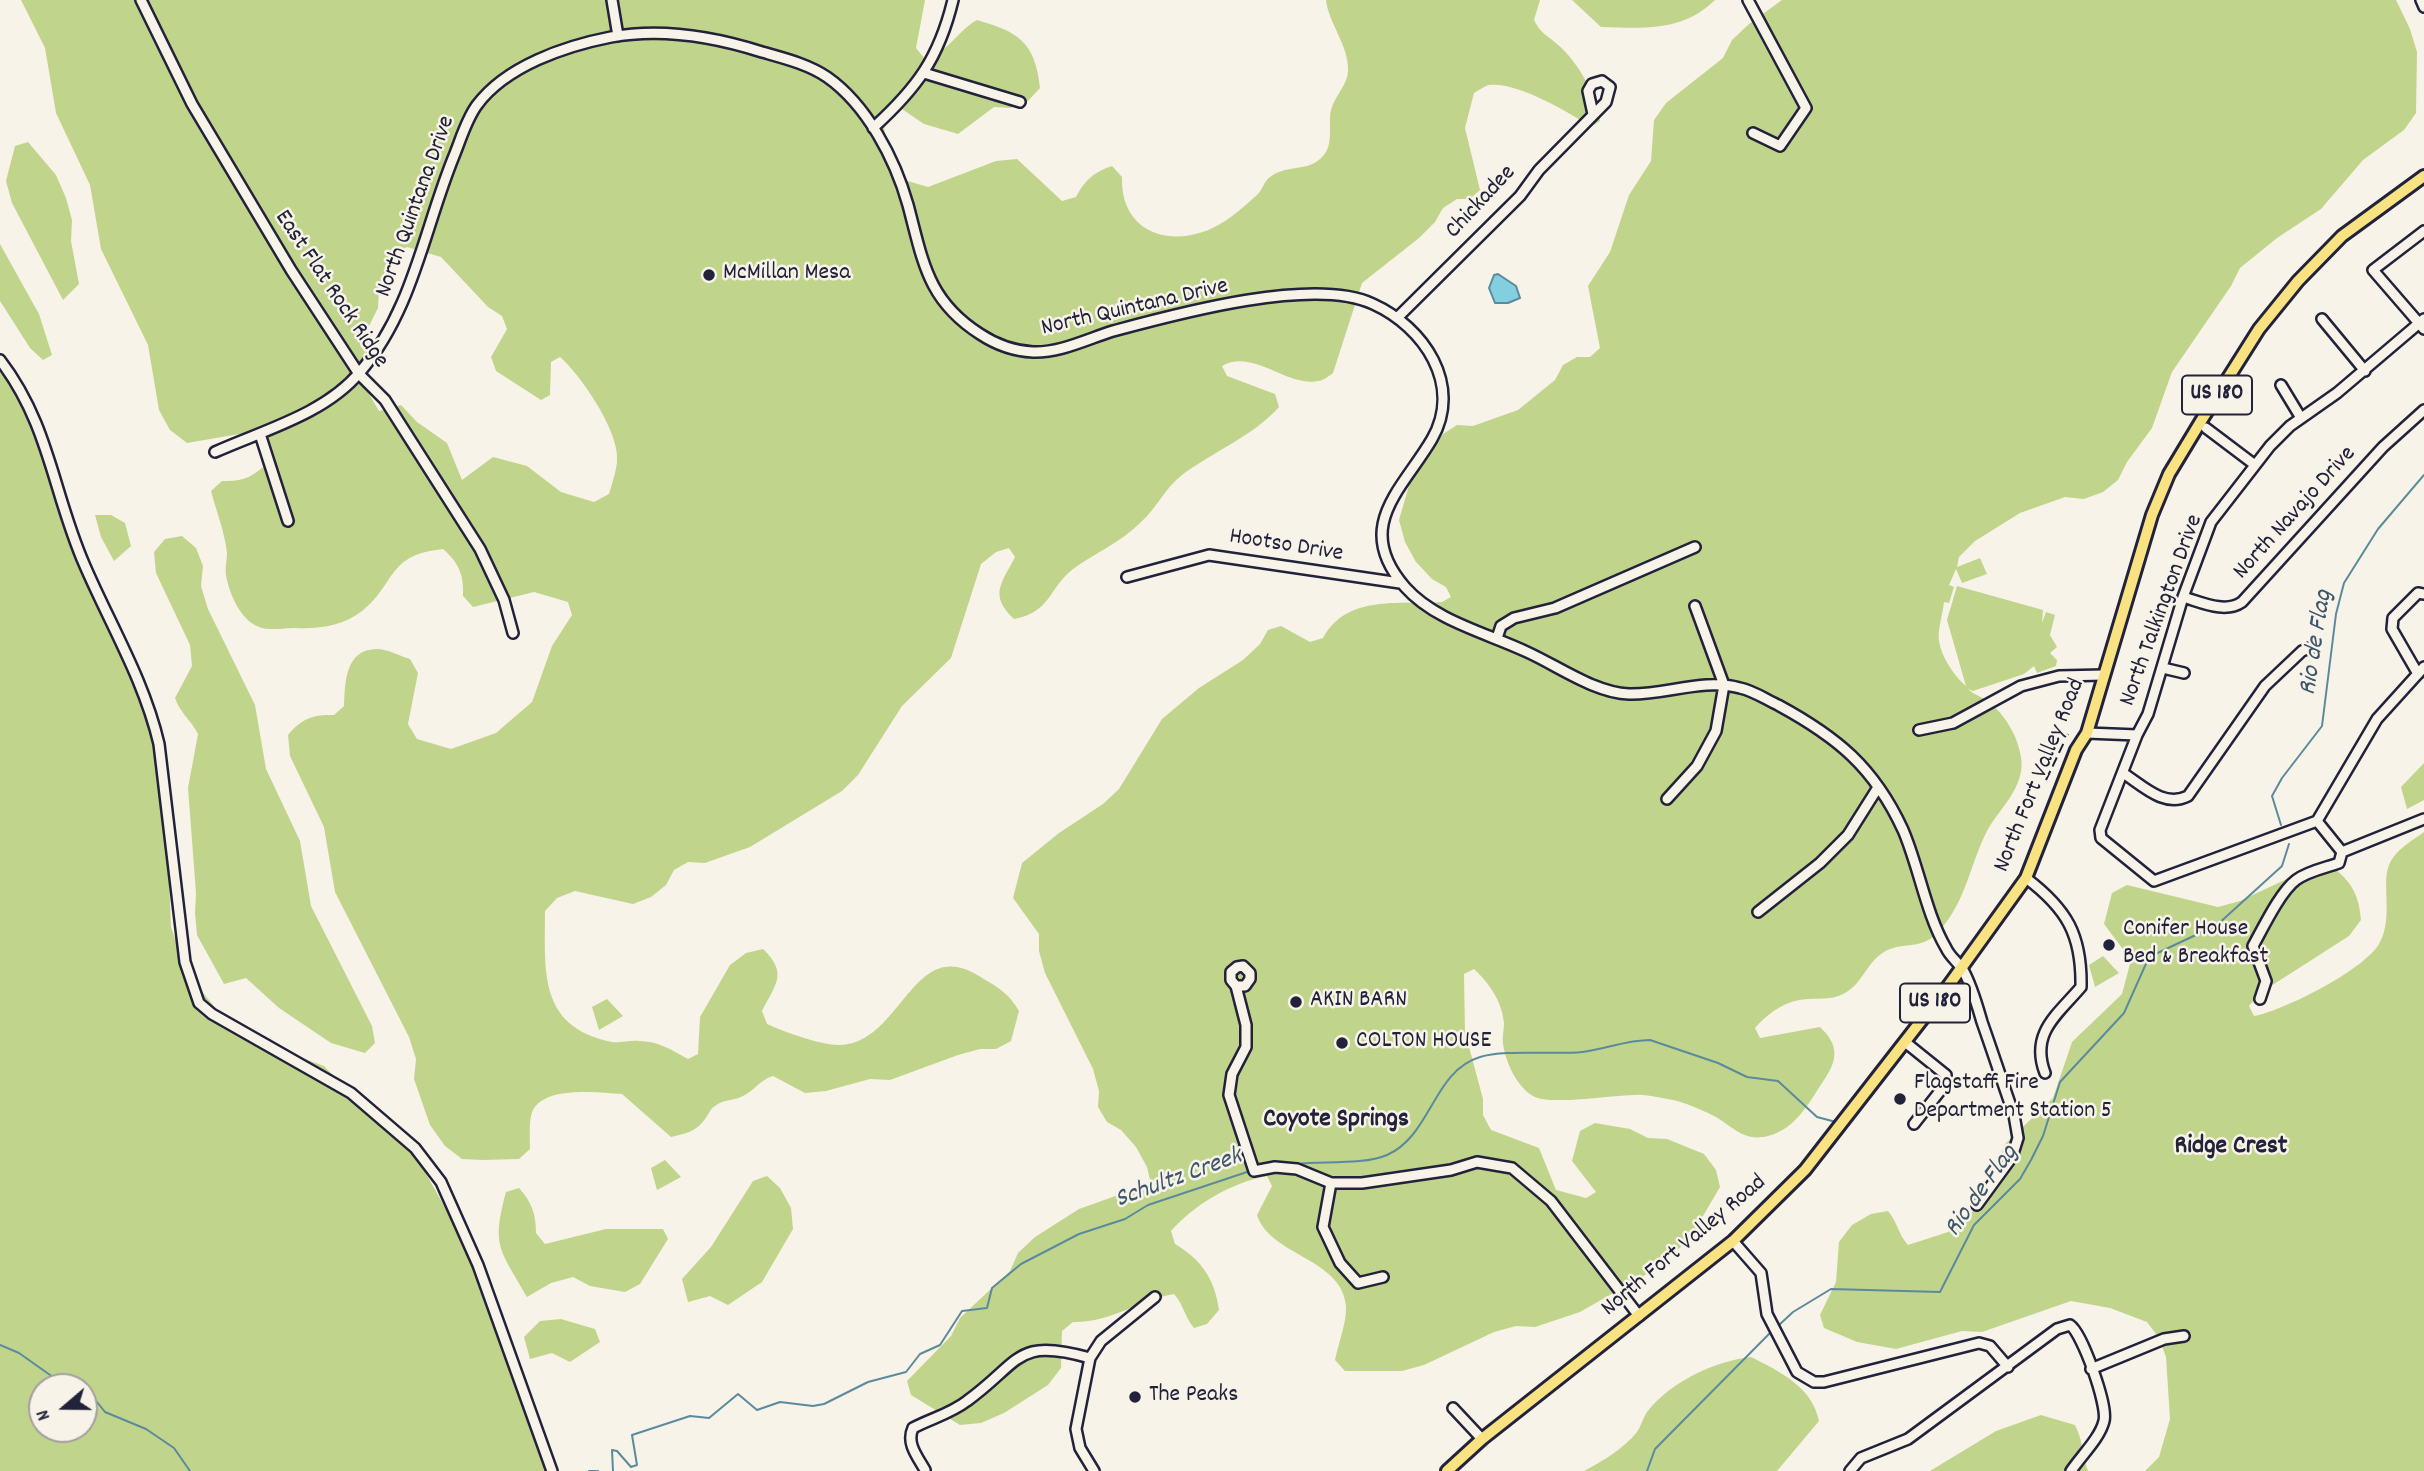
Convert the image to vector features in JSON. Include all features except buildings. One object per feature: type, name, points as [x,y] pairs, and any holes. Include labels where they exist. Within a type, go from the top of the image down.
[{"type":"main road","name":"North Fort Valley Road","points":[[1447,1471],[1482,1439],[1733,1241],[1805,1170],[1961,968],[2026,878],[2076,750],[2087,733],[2162,488],[2259,329],[2298,281],[2342,236],[2424,176]]},
{"type":"street","name":"East Flat Rock Ridge","points":[[141,0],[198,116],[291,270],[359,374],[384,400],[480,549],[504,600],[513,632]]},
{"type":"street","points":[[612,0],[618,36]]},
{"type":"street","points":[[873,128],[897,106],[924,73],[944,37],[953,0]]},
{"type":"street","points":[[1748,0],[1806,108],[1780,146],[1753,133]]},
{"type":"street","points":[[2421,0],[2424,7]]},
{"type":"street","name":"North Quintana Drive","points":[[215,452],[260,434],[334,397],[359,374],[404,307],[440,190],[473,110],[494,87],[523,67],[552,55],[618,36],[716,37],[794,62],[826,77],[848,97],[873,128],[899,179],[924,271],[937,294],[953,313],[983,336],[1008,348],[1035,352],[1062,348],[1141,324],[1273,297],[1346,295],[1371,303],[1397,318],[1433,354],[1442,391],[1436,434],[1394,492],[1385,510],[1383,530],[1386,552],[1401,583],[1438,613],[1623,694],[1695,685],[1724,685],[1747,689],[1844,745],[1877,789],[1901,826],[1947,951],[1961,968],[1997,1066],[2018,1138],[2012,1157],[1976,1205]]},
{"type":"street","points":[[924,73],[1020,102]]},
{"type":"street","name":"Chickadee","points":[[1397,318],[1520,196],[1539,170],[1593,114]]},
{"type":"street","points":[[2422,324],[2374,270],[2424,231]]},
{"type":"street","points":[[2322,318],[2365,371]]},
{"type":"street","name":"North Talkington Drive","points":[[2317,821],[2154,881],[2105,843],[2100,830],[2137,735],[2148,714],[2183,597],[2211,522],[2280,436],[2422,324]]},
{"type":"street","points":[[0,359],[32,409],[85,566],[132,662],[153,717],[159,744],[185,962],[198,1003],[212,1014],[351,1093],[415,1148],[441,1182],[474,1254],[552,1471]]},
{"type":"street","points":[[2281,385],[2301,418]]},
{"type":"street","name":"North Navajo Drive","points":[[2183,597],[2230,608],[2242,602],[2383,447],[2424,410]]},
{"type":"street","points":[[2206,428],[2255,465]]},
{"type":"street","points":[[260,434],[288,521]]},
{"type":"street","points":[[1497,638],[1501,626],[1514,618],[1555,608],[1695,547]]},
{"type":"street","name":"Hootso Drive","points":[[1127,577],[1209,555],[1401,583]]},
{"type":"street","points":[[2342,852],[2317,821],[2377,719],[2421,670],[2392,629],[2393,618],[2418,593],[2424,594]]},
{"type":"street","points":[[1667,799],[1697,766],[1716,731],[1724,685],[1695,606]]},
{"type":"street","points":[[2123,773],[2164,800],[2180,801],[2188,796],[2265,686],[2302,652],[2312,647]]},
{"type":"street","points":[[2163,668],[2183,673]]},
{"type":"street","points":[[1920,730],[1953,723],[2021,686],[2059,676],[2104,675]]},
{"type":"street","points":[[2087,733],[2137,735]]},
{"type":"street","points":[[1758,912],[1820,863],[1848,835],[1877,789]]},
{"type":"street","points":[[2342,852],[2424,819]]},
{"type":"street","points":[[2260,999],[2266,981],[2253,946],[2259,935],[2285,892],[2296,880],[2339,863],[2342,852]]},
{"type":"street","points":[[2026,878],[2055,901],[2067,918],[2082,956],[2081,987],[2044,1030],[2039,1057],[2045,1073]]},
{"type":"street","points":[[1236,986],[1246,1025],[1246,1047],[1231,1073],[1229,1095],[1254,1171],[1275,1167],[1297,1169],[1331,1183],[1362,1183],[1451,1170],[1477,1162],[1512,1168],[1551,1201],[1639,1316]]},
{"type":"street","points":[[1905,1042],[1946,1075],[1944,1086],[1914,1124]]},
{"type":"street","points":[[1331,1183],[1323,1227],[1340,1263],[1359,1283],[1383,1278]]},
{"type":"street","points":[[1733,1241],[1761,1273],[1767,1314],[1797,1372],[1814,1382],[1979,1343],[1990,1346],[2008,1367]]},
{"type":"street","points":[[1094,1471],[1080,1448],[1076,1429],[1090,1358],[1101,1340],[1155,1297]]},
{"type":"street","points":[[1850,1471],[1861,1458],[1902,1444],[2057,1329],[2070,1325],[2076,1329],[2104,1406],[2104,1422],[2071,1471]]},
{"type":"street","points":[[2091,1369],[2164,1339],[2184,1336]]},
{"type":"street","points":[[925,1470],[911,1445],[910,1437],[914,1428],[955,1410],[1028,1352],[1049,1348],[1090,1358]]},
{"type":"street","points":[[1453,1408],[1482,1439]]},
{"type":"green space","points":[[21,0],[925,0],[916,48],[925,59],[941,51],[977,20],[1014,34],[1022,41],[1034,59],[1040,88],[1028,101],[1010,108],[994,107],[958,134],[924,124],[893,103],[884,108],[885,162],[894,177],[928,187],[996,161],[1017,159],[1062,201],[1076,197],[1091,177],[1112,166],[1122,177],[1124,198],[1131,214],[1142,226],[1156,233],[1172,236],[1208,230],[1225,221],[1258,194],[1270,177],[1284,170],[1314,163],[1326,152],[1331,110],[1346,81],[1348,71],[1345,52],[1326,0],[1540,0],[1534,20],[1579,70],[1590,89],[1600,121],[1591,127],[1556,106],[1500,85],[1489,85],[1474,93],[1465,128],[1480,190],[1470,199],[1457,199],[1443,208],[1435,222],[1419,238],[1362,283],[1333,373],[1322,380],[1306,381],[1294,379],[1258,364],[1234,362],[1222,366],[1227,376],[1275,394],[1279,407],[1257,427],[1182,475],[1140,523],[1125,536],[1073,569],[1042,605],[1026,616],[1014,619],[1006,611],[1000,596],[1002,582],[1015,557],[1009,548],[996,552],[981,564],[951,658],[902,706],[858,775],[842,791],[750,847],[705,863],[688,862],[674,870],[666,885],[651,897],[633,904],[575,891],[557,898],[545,911],[547,975],[558,1010],[570,1024],[588,1035],[612,1042],[652,1043],[688,1059],[698,1054],[700,1017],[730,965],[746,953],[763,949],[775,965],[777,979],[762,1011],[767,1024],[783,1031],[839,1045],[860,1040],[878,1028],[922,979],[938,969],[956,967],[991,983],[1015,1005],[1019,1011],[1011,1041],[996,1049],[980,1049],[958,1055],[890,1080],[870,1079],[826,1091],[805,1093],[773,1076],[746,1095],[715,1106],[694,1129],[671,1137],[622,1094],[585,1092],[557,1095],[536,1106],[530,1120],[530,1149],[519,1159],[482,1160],[462,1159],[445,1146],[430,1125],[414,1079],[416,1059],[409,1037],[335,892],[324,827],[290,756],[288,735],[308,719],[320,715],[334,715],[344,706],[346,678],[353,661],[366,651],[377,649],[410,659],[418,673],[408,724],[417,739],[451,749],[496,733],[532,702],[552,646],[572,615],[568,602],[534,592],[473,607],[463,596],[463,582],[457,564],[443,549],[411,557],[394,572],[373,601],[355,616],[339,623],[314,628],[267,629],[246,618],[236,605],[228,582],[226,545],[211,491],[222,481],[236,481],[253,475],[263,467],[268,462],[264,444],[251,432],[187,443],[170,430],[159,410],[148,345],[101,249],[90,185],[56,113],[45,48]],"holes":[[[407,247],[441,257],[488,307],[502,316],[507,329],[491,357],[496,371],[541,400],[550,395],[551,362],[560,357],[588,391],[606,421],[617,450],[609,494],[594,502],[561,492],[527,466],[493,457],[462,480],[447,443],[417,422],[401,405],[379,411],[365,387],[359,365],[368,347],[369,326],[378,308],[379,288],[392,255]]]},
{"type":"green space","points":[[1572,0],[1715,0],[1689,18],[1676,23],[1633,28],[1601,27]]},
{"type":"green space","points":[[1782,0],[2396,0],[2410,29],[2417,52],[2416,113],[2404,130],[2363,160],[2321,209],[2277,238],[2240,268],[2231,286],[2172,372],[2152,428],[2127,462],[2118,480],[2103,492],[2084,499],[2065,497],[2020,513],[1975,541],[1959,557],[1957,567],[1980,558],[1987,574],[1962,583],[1956,569],[1949,585],[1954,587],[1949,603],[1944,602],[1939,631],[1940,646],[1946,661],[1961,681],[1966,686],[1947,620],[1957,586],[2043,610],[2042,623],[2046,612],[2055,615],[2050,635],[2057,647],[2050,653],[2057,660],[2056,666],[2037,673],[2034,666],[2024,674],[1973,691],[1968,689],[1996,708],[2006,721],[2017,742],[2021,768],[2015,788],[1986,833],[1960,900],[1944,925],[1923,943],[1884,952],[1845,993],[1832,998],[1793,1001],[1772,1012],[1755,1028],[1760,1038],[1820,1027],[1833,1045],[1834,1057],[1830,1070],[1795,1120],[1778,1132],[1753,1137],[1740,1133],[1703,1111],[1662,1098],[1640,1095],[1555,1100],[1535,1097],[1523,1088],[1510,1067],[1503,1044],[1503,1015],[1494,993],[1474,969],[1464,974],[1465,1032],[1483,1099],[1483,1115],[1491,1130],[1539,1148],[1556,1190],[1586,1198],[1596,1192],[1572,1161],[1580,1131],[1595,1123],[1630,1129],[1648,1138],[1667,1139],[1704,1154],[1716,1170],[1720,1187],[1689,1240],[1652,1271],[1580,1312],[1535,1327],[1516,1326],[1494,1332],[1424,1365],[1402,1371],[1345,1371],[1335,1360],[1346,1312],[1342,1290],[1320,1267],[1276,1240],[1264,1229],[1257,1215],[1272,1186],[1267,1176],[1254,1179],[1214,1196],[1191,1212],[1171,1231],[1175,1244],[1200,1264],[1214,1289],[1219,1310],[1207,1324],[1194,1328],[1174,1294],[1099,1319],[1073,1322],[1062,1331],[1061,1368],[1048,1385],[1004,1413],[981,1423],[960,1425],[911,1395],[907,1381],[951,1336],[960,1318],[1010,1271],[1018,1253],[1035,1237],[1079,1209],[1124,1193],[1140,1193],[1151,1184],[1147,1167],[1136,1147],[1121,1130],[1107,1122],[1098,1107],[1099,1091],[1093,1069],[1045,973],[1039,951],[1039,934],[1013,898],[1022,863],[1059,833],[1103,804],[1119,789],[1162,719],[1199,688],[1243,660],[1260,644],[1268,630],[1281,626],[1310,642],[1323,638],[1333,624],[1360,608],[1392,603],[1442,602],[1451,597],[1446,587],[1432,579],[1416,562],[1405,542],[1399,520],[1410,482],[1443,434],[1457,425],[1473,426],[1518,410],[1555,380],[1563,365],[1577,357],[1590,357],[1600,348],[1588,286],[1610,252],[1629,195],[1651,161],[1654,120],[1666,103],[1723,58],[1732,40],[1749,24]]},
{"type":"green space","points":[[28,142],[56,175],[72,220],[71,241],[79,284],[63,300],[12,203],[6,181],[15,146]]},
{"type":"green space","points":[[0,244],[39,314],[52,355],[43,360],[30,348],[0,301]]},
{"type":"green space","points":[[0,357],[46,439],[62,485],[61,505],[77,551],[142,672],[165,782],[171,927],[187,973],[217,1010],[269,1046],[324,1066],[372,1116],[390,1126],[420,1163],[489,1286],[505,1331],[504,1352],[510,1374],[558,1471],[0,1471]]},
{"type":"green space","points":[[95,515],[111,515],[125,523],[131,546],[114,561],[101,537]]},
{"type":"green space","points":[[182,536],[196,548],[203,566],[201,586],[208,609],[255,705],[266,769],[300,841],[311,906],[372,1026],[375,1043],[365,1053],[331,1043],[279,1008],[246,978],[224,984],[197,935],[188,788],[198,734],[175,698],[192,666],[190,645],[156,573],[154,552],[165,539]]},
{"type":"green space","points":[[2424,763],[2424,800],[2407,809],[2401,787]]},
{"type":"green space","points":[[2424,832],[2424,1471],[2145,1471],[2159,1457],[2170,1419],[2166,1357],[2159,1338],[2147,1322],[2110,1308],[2071,1301],[1982,1332],[1962,1331],[1896,1349],[1857,1342],[1824,1328],[1820,1315],[1836,1282],[1839,1242],[1852,1225],[1871,1214],[1888,1211],[1908,1245],[1948,1232],[1984,1202],[2004,1145],[2053,1098],[2072,1042],[2122,994],[2131,960],[2104,924],[2112,893],[2127,885],[2218,907],[2240,901],[2310,868],[2331,866],[2338,872],[2356,895],[2361,920],[2349,936],[2260,993],[2249,1006],[2254,1016],[2284,1006],[2322,988],[2371,954],[2379,944],[2386,924],[2386,882],[2389,865],[2400,850]]},
{"type":"green space","points":[[2103,956],[2119,973],[2095,987],[2089,965]]},
{"type":"green space","points":[[607,999],[623,1016],[599,1030],[592,1007]]},
{"type":"green space","points":[[665,1160],[681,1177],[657,1190],[651,1168]]},
{"type":"green space","points":[[767,1176],[780,1188],[791,1208],[793,1229],[762,1282],[728,1305],[710,1296],[688,1302],[682,1279],[711,1247],[753,1181]]},
{"type":"green space","points":[[519,1188],[532,1209],[536,1233],[545,1244],[606,1229],[663,1229],[668,1239],[640,1284],[625,1292],[590,1286],[573,1277],[551,1283],[527,1297],[505,1257],[499,1237],[501,1210],[506,1192]]},
{"type":"green space","points":[[561,1319],[595,1329],[600,1342],[570,1362],[552,1353],[530,1359],[524,1337],[540,1321]]},
{"type":"green space","points":[[1751,1357],[1794,1382],[1810,1399],[1819,1421],[1777,1471],[1584,1471],[1625,1444],[1637,1432],[1647,1412],[1681,1382],[1708,1368]]},
{"type":"green space","points":[[2041,1415],[2075,1425],[2088,1471],[1930,1471],[1996,1431]]},
{"type":"water","points":[[1498,274],[1516,286],[1520,298],[1508,303],[1495,303],[1489,288],[1494,275]]},
{"type":"waterway","name":"Rio de Flag","points":[[2281,825],[2272,796],[2282,778],[2322,726],[2336,614],[2344,583],[2378,529],[2424,475]]},
{"type":"waterway","name":"Rio de Flag","points":[[1778,1326],[1793,1312],[1831,1289],[1940,1292],[1974,1225],[2020,1179],[2031,1160],[2043,1136],[2060,1082],[2124,1013],[2149,957],[2217,925],[2282,866],[2289,844]]},
{"type":"waterway","name":"Schultz Creek","points":[[1297,1164],[1355,1161],[1387,1155],[1402,1146],[1413,1134],[1452,1076],[1464,1064],[1480,1057],[1502,1053],[1582,1052],[1641,1040],[1650,1040],[1718,1063],[1747,1077],[1778,1081],[1817,1117],[1836,1122]]},
{"type":"waterway","name":"Schultz Creek","points":[[613,1471],[612,1450],[617,1451],[631,1467],[637,1465],[632,1435],[690,1416],[709,1418],[738,1394],[757,1410],[780,1402],[813,1406],[824,1404],[868,1382],[906,1372],[920,1354],[940,1345],[962,1311],[987,1308],[992,1288],[1021,1264],[1079,1234],[1125,1219],[1148,1205],[1250,1171]]},
{"type":"waterway","name":"Rio de Flag","points":[[1647,1471],[1655,1449],[1771,1332]]},
{"type":"waterway","points":[[0,1345],[19,1353],[47,1373]]},
{"type":"waterway","points":[[98,1403],[105,1412],[146,1429],[174,1448],[190,1471]]},
{"type":"waterway","name":"Schultz Creek","points":[[589,1471],[598,1471]]},
{"type":"railway","points":[[2046,780],[2068,734]]},
{"type":"place","name":"McMillan Mesa","points":[[709,275]]},
{"type":"place","name":"Conifer House Bed & Breakfast","points":[[2109,945]]},
{"type":"place","name":"AKIN BARN","points":[[1296,1002]]},
{"type":"place","name":"COLTON HOUSE","points":[[1342,1043]]},
{"type":"place","name":"Flagstaff Fire Department Station 5","points":[[1900,1099]]},
{"type":"place","name":"The Peaks","points":[[1135,1397]]},
{"type":"district","name":"Coyote Springs","points":[[1336,1121]]},
{"type":"district","name":"Ridge Crest","points":[[2231,1148]]}]
